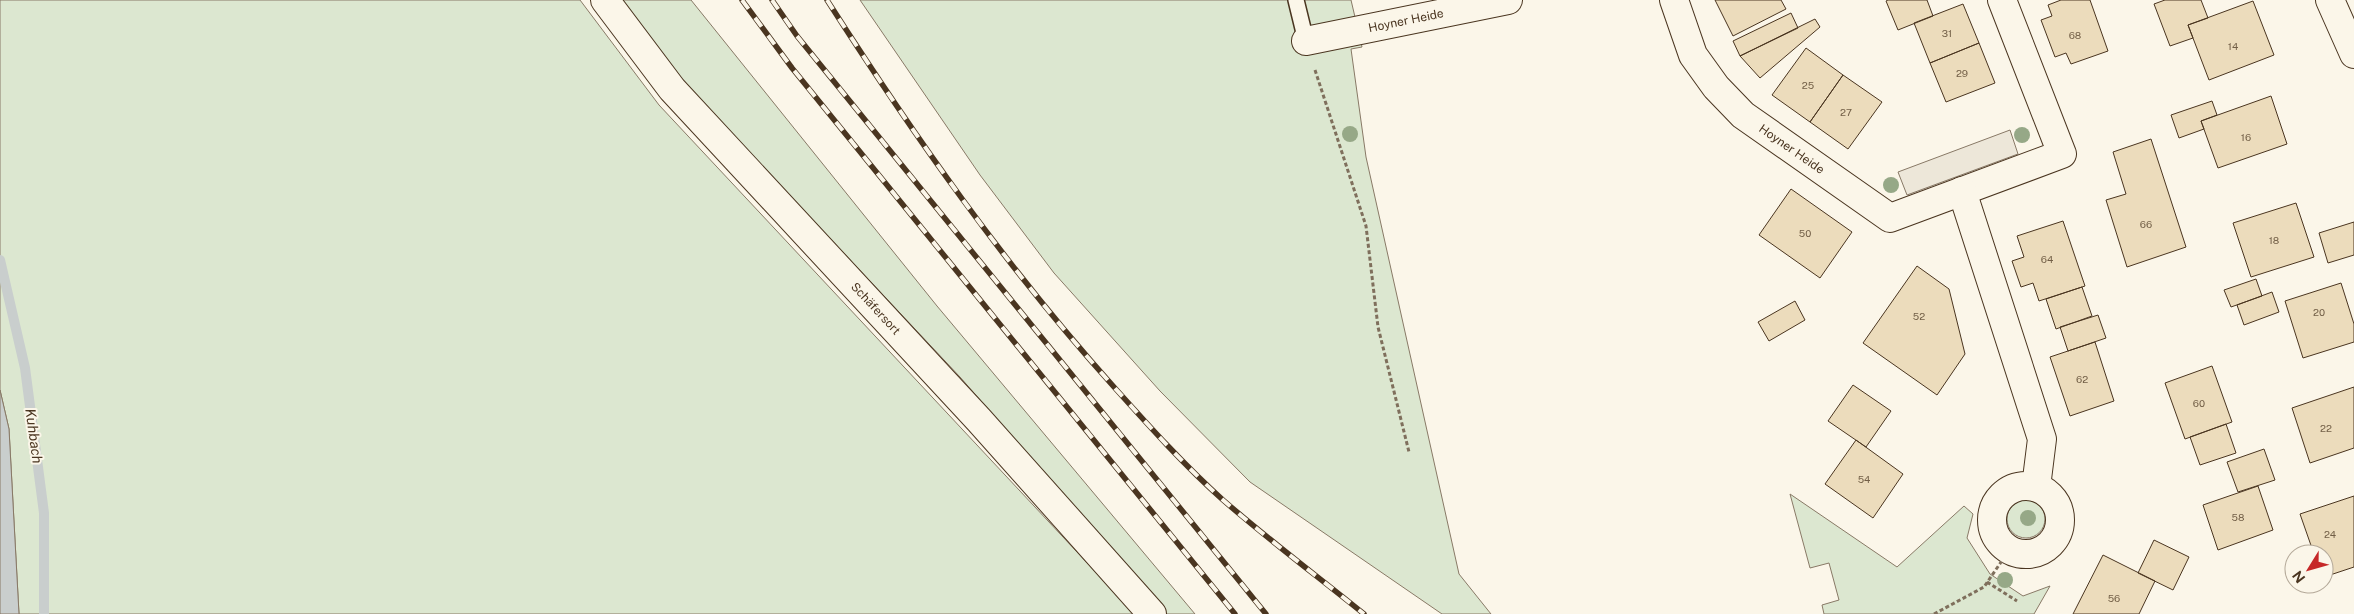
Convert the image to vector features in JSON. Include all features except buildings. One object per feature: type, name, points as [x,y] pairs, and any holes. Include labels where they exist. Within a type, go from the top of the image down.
[{"type":"street","name":"Schäfersort","points":[[605,0],[672,89],[979,420],[1152,614]]},
{"type":"street","name":"Hoyner Heide","points":[[1306,41],[1508,0]]},
{"type":"street","name":"Hoyner Heide","points":[[1674,0],[1693,55],[1716,87],[1743,115],[1890,218],[2062,154],[2002,0]]},
{"type":"street","points":[[2330,0],[2354,54]]},
{"type":"street","points":[[1962,191],[2042,439],[2036,487]]},
{"type":"street","points":[[2022,486],[2036,487],[2048,494],[2057,505],[2060,519],[2058,533],[2050,544],[2038,552],[2024,554],[2010,550],[1999,541],[1993,528],[1993,513],[1998,500],[2008,490],[2022,486]]},
{"type":"lane","points":[[1296,0],[1306,41]]},
{"type":"path","points":[[1306,41],[1366,226],[1378,327],[1409,452]]},
{"type":"path","points":[[1934,614],[1984,587],[2010,550]]},
{"type":"path","points":[[1988,582],[2017,601]]},
{"type":"green space","points":[[0,0],[580,0],[659,105],[1135,614],[19,614],[9,429],[0,390]]},
{"type":"green space","points":[[621,0],[691,0],[937,306],[1195,614],[1167,614],[960,377],[684,83]]},
{"type":"green space","points":[[860,0],[1351,0],[1362,47],[1351,49],[1366,157],[1459,574],[1491,614],[1442,614],[1250,482],[1160,391],[1054,273],[980,175]]},
{"type":"green space","points":[[1790,494],[1897,567],[1964,506],[1973,514],[1967,538],[1990,574],[2023,596],[2050,586],[2034,614],[1824,614],[1822,605],[1839,600],[1829,563],[1810,568]]},
{"type":"green space","points":[[2026,500],[2040,505],[2045,519],[2040,533],[2026,538],[2012,533],[2007,519],[2012,505]]},
{"type":"shaded area","points":[[2010,130],[2018,154],[1907,195],[1898,172]]},
{"type":"shaded area","points":[[0,390],[9,429],[19,614],[0,614]]},
{"type":"waterway","name":"Kuhbach","points":[[0,260],[25,368],[44,513],[44,614]]},
{"type":"railway","points":[[742,0],[792,68],[1235,614]]},
{"type":"railway","points":[[772,0],[797,36],[1266,614]]},
{"type":"railway","points":[[827,0],[893,101],[963,200],[1036,295],[1114,387],[1181,459],[1223,500],[1275,544],[1364,614]]}]
